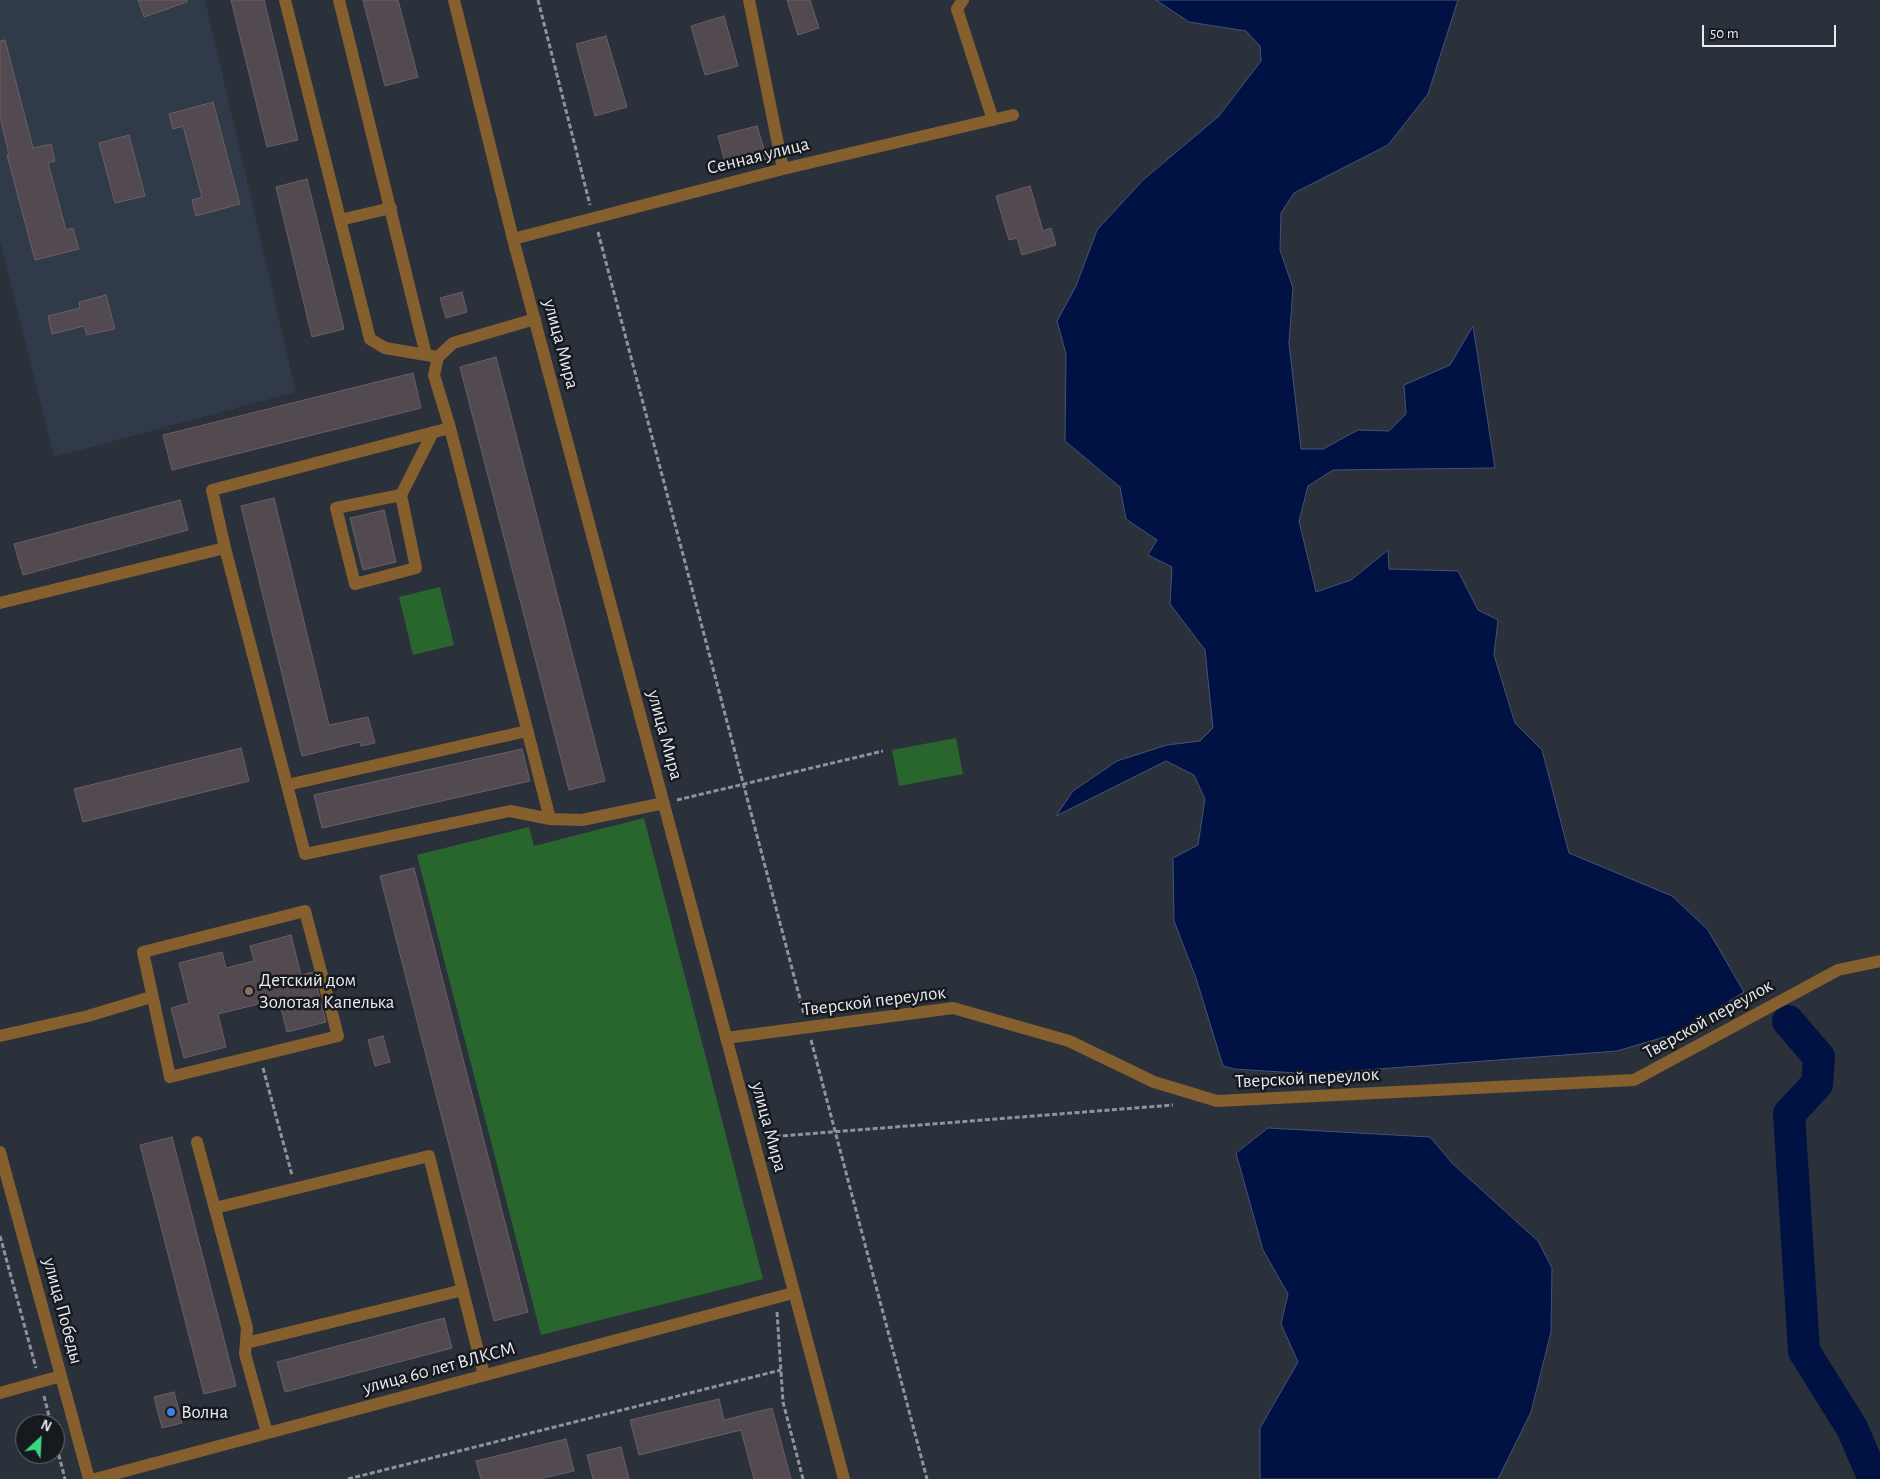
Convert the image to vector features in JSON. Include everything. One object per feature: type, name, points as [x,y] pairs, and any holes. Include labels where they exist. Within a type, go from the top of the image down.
[{"type":"street","points":[[286,0],[370,339],[385,348],[432,356],[453,343],[535,319]]},
{"type":"street","points":[[339,0],[391,208],[432,356],[434,375],[450,428],[550,819]]},
{"type":"street","name":"улица Мира","points":[[454,0],[513,239],[844,1479]]},
{"type":"street","points":[[749,0],[783,169]]},
{"type":"street","points":[[964,0],[957,9],[993,120]]},
{"type":"street","name":"Сенная улица","points":[[513,239],[783,169],[1013,115]]},
{"type":"street","points":[[340,220],[391,208]]},
{"type":"street","points":[[450,428],[212,490],[225,548],[305,854],[510,811],[550,819],[582,820],[664,803]]},
{"type":"street","points":[[401,495],[336,508],[355,584],[416,568],[401,495],[433,432]]},
{"type":"street","points":[[0,604],[225,548]]},
{"type":"street","points":[[287,785],[528,731]]},
{"type":"street","points":[[305,911],[338,1036],[170,1077],[151,997],[143,952],[305,911]]},
{"type":"street","name":"Тверской переулок","points":[[726,1038],[953,1008],[1069,1041],[1154,1082],[1217,1101],[1634,1080],[1838,970],[1880,960]]},
{"type":"street","points":[[0,1036],[88,1016],[151,997]]},
{"type":"street","points":[[197,1142],[247,1328],[245,1354],[267,1433]]},
{"type":"street","name":"улица Победы","points":[[0,1152],[89,1479]]},
{"type":"street","points":[[215,1208],[430,1156],[484,1375]]},
{"type":"street","points":[[246,1343],[463,1290]]},
{"type":"street","name":"улица 60 лет ВЛКСМ","points":[[95,1479],[794,1293]]},
{"type":"street","points":[[0,1393],[61,1376]]},
{"type":"path","points":[[538,0],[927,1479]]},
{"type":"path","points":[[664,803],[883,751]]},
{"type":"path","points":[[259,1055],[296,1188]]},
{"type":"path","points":[[752,1138],[1177,1104]]},
{"type":"path","points":[[0,1236],[48,1414]]},
{"type":"path","points":[[776,1298],[783,1402],[803,1479]]},
{"type":"path","points":[[348,1479],[781,1370]]},
{"type":"path","points":[[61,1464],[65,1479]]},
{"type":"shaded area","points":[[0,0],[205,0],[296,392],[54,457],[0,240]]},
{"type":"shaded area","points":[[1156,0],[1458,0],[1428,94],[1388,145],[1294,193],[1281,213],[1280,250],[1293,288],[1289,343],[1301,449],[1323,449],[1358,430],[1389,431],[1406,414],[1404,385],[1450,365],[1473,326],[1495,468],[1333,470],[1308,486],[1299,521],[1316,592],[1351,580],[1388,550],[1389,569],[1458,571],[1478,610],[1498,620],[1494,655],[1515,723],[1542,750],[1569,853],[1672,896],[1708,930],[1744,992],[1678,1033],[1617,1051],[1312,1074],[1234,1069],[1223,1066],[1196,978],[1174,921],[1173,858],[1198,845],[1205,799],[1194,775],[1166,761],[1056,816],[1073,791],[1117,761],[1167,745],[1200,741],[1213,728],[1205,650],[1170,604],[1172,567],[1148,555],[1157,540],[1126,519],[1120,487],[1065,441],[1066,354],[1057,321],[1076,286],[1097,230],[1143,180],[1219,116],[1261,61],[1260,46],[1246,31],[1189,22]]},
{"type":"shaded area","points":[[1268,1128],[1430,1137],[1453,1164],[1538,1241],[1552,1268],[1551,1332],[1531,1412],[1498,1479],[1260,1479],[1260,1428],[1298,1362],[1281,1324],[1288,1294],[1263,1250],[1236,1153]]},
{"type":"green space","points":[[440,587],[454,645],[413,655],[399,597]]},
{"type":"green space","points":[[956,738],[963,774],[899,786],[892,750]]},
{"type":"green space","points":[[644,818],[763,1279],[541,1335],[417,855],[529,827],[534,846]]},
{"type":"building","points":[[138,0],[187,0],[187,2],[144,17]]},
{"type":"building","points":[[231,0],[264,0],[298,140],[267,147]]},
{"type":"building","points":[[363,0],[398,0],[418,77],[385,86]]},
{"type":"building","points":[[787,0],[810,0],[819,28],[798,35]]},
{"type":"building","points":[[724,16],[738,66],[705,75],[691,26]]},
{"type":"building","points":[[606,36],[627,107],[595,116],[576,44]]},
{"type":"building","points":[[5,40],[33,148],[51,144],[55,161],[48,163],[66,230],[73,228],[79,249],[35,260],[7,155],[9,155],[0,117],[0,41]]},
{"type":"building","points":[[213,102],[240,204],[196,216],[192,200],[202,197],[183,126],[173,129],[169,114]]},
{"type":"building","points":[[757,126],[767,159],[727,169],[718,136]]},
{"type":"building","points":[[129,135],[145,196],[115,203],[99,143]]},
{"type":"building","points":[[307,179],[344,329],[312,337],[276,187]]},
{"type":"building","points":[[1030,186],[1043,231],[1051,228],[1056,245],[1022,255],[1017,238],[1009,240],[996,196]]},
{"type":"building","points":[[462,292],[467,312],[446,318],[440,298]]},
{"type":"building","points":[[106,295],[115,329],[87,335],[84,326],[52,334],[48,316],[80,308],[79,302]]},
{"type":"building","points":[[496,357],[605,781],[569,790],[460,367]]},
{"type":"building","points":[[413,373],[421,408],[172,470],[163,435]]},
{"type":"building","points":[[274,498],[329,725],[368,717],[375,743],[361,746],[360,742],[302,756],[241,506]]},
{"type":"building","points":[[180,500],[188,530],[23,575],[14,544]]},
{"type":"building","points":[[384,510],[396,562],[363,570],[350,518]]},
{"type":"building","points":[[241,748],[249,781],[83,822],[74,789]]},
{"type":"building","points":[[522,749],[530,781],[322,828],[314,795]]},
{"type":"building","points":[[414,868],[528,1312],[494,1321],[380,876]]},
{"type":"building","points":[[291,935],[301,975],[313,972],[326,1022],[287,1032],[279,999],[218,1014],[226,1047],[184,1058],[171,1008],[189,1003],[179,963],[222,952],[226,968],[254,961],[250,946]]},
{"type":"building","points":[[383,1036],[390,1062],[375,1066],[368,1040]]},
{"type":"building","points":[[172,1137],[236,1386],[204,1394],[140,1145]]},
{"type":"building","points":[[444,1318],[452,1348],[285,1392],[277,1362]]},
{"type":"building","points":[[174,1392],[182,1423],[162,1428],[154,1397]]},
{"type":"building","points":[[719,1399],[724,1420],[772,1408],[791,1479],[754,1479],[741,1430],[639,1455],[630,1420]]},
{"type":"building","points":[[566,1439],[574,1471],[539,1479],[481,1479],[476,1461]]},
{"type":"building","points":[[621,1447],[629,1479],[593,1479],[587,1455]]},
{"type":"waterway","points":[[1788,1021],[1819,1057],[1817,1084],[1789,1114],[1804,1351],[1852,1428],[1874,1479]]},
{"type":"place","name":"Детский дом Золотая Капелька","points":[[249,991]]},
{"type":"place","name":"Волна","points":[[171,1412]]}]
